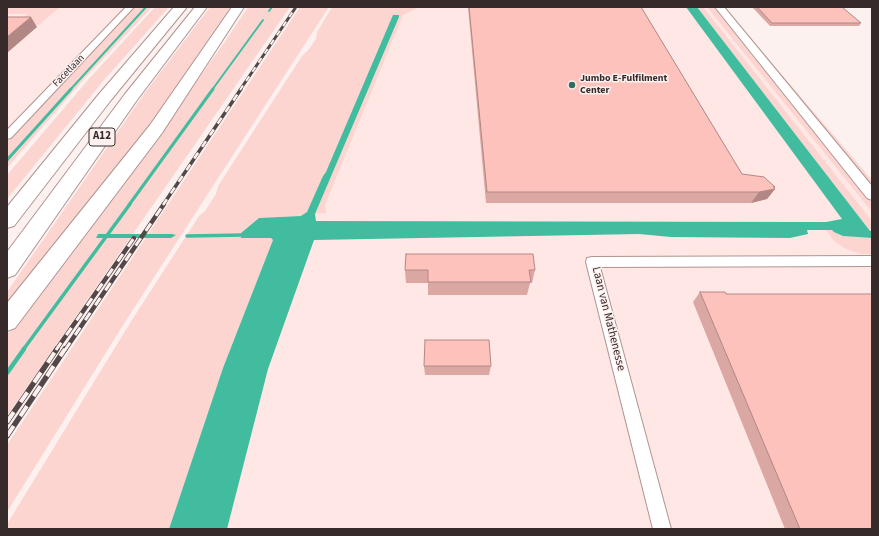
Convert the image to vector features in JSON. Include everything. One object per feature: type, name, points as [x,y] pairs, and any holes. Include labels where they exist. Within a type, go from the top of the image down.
[{"type":"highway","name":"A12","points":[[7,221],[105,97],[181,7]]},
{"type":"highway","name":"A12","points":[[7,269],[131,97],[201,7]]},
{"type":"highway","points":[[7,321],[151,135],[187,85],[238,7]]},
{"type":"street","name":"Facetlaan","points":[[7,136],[130,7]]},
{"type":"street","points":[[719,7],[872,194]]},
{"type":"street","points":[[726,7],[872,178]]},
{"type":"street","name":"Laan van Mathenesse","points":[[662,529],[592,262],[872,261]]},
{"type":"shaded area","points":[[7,7],[137,7],[7,146]]},
{"type":"shaded area","points":[[7,7],[60,7],[39,25],[14,25],[28,14],[7,14]]},
{"type":"shaded area","points":[[133,7],[152,7],[84,79],[7,168],[7,142]]},
{"type":"shaded area","points":[[155,7],[169,7],[104,80],[7,199],[7,175],[88,80]]},
{"type":"shaded area","points":[[210,7],[232,7],[189,73],[7,315],[7,292],[144,94]]},
{"type":"shaded area","points":[[248,7],[290,7],[7,416],[7,335],[148,150]]},
{"type":"shaded area","points":[[300,7],[329,7],[125,322],[7,512],[7,445]]},
{"type":"shaded area","points":[[332,7],[420,7],[403,15],[325,205],[326,213],[315,214],[399,17],[307,212],[302,216],[259,218],[241,233],[241,238],[271,238],[273,240],[223,368],[169,529],[7,529],[7,524],[130,323],[199,216],[205,211],[216,194],[218,186],[302,56],[316,39],[317,32]]},
{"type":"shaded area","points":[[340,7],[708,7],[872,209],[872,529],[51,529]]},
{"type":"shaded area","points":[[686,7],[697,7],[870,231],[872,231],[872,238],[843,236],[832,230],[807,230],[808,234],[790,238],[671,237],[639,234],[314,240],[268,369],[227,529],[169,529],[223,368],[273,240],[271,238],[241,238],[241,233],[259,218],[301,216],[307,212],[326,172],[393,15],[399,15],[399,17],[315,214],[316,221],[826,222],[842,219]]},
{"type":"shaded area","points":[[697,7],[703,7],[872,221],[872,231],[870,231]]},
{"type":"shaded area","points":[[707,7],[717,7],[872,203],[872,212]]},
{"type":"shaded area","points":[[720,7],[724,7],[872,180],[872,185],[852,167]]},
{"type":"shaded area","points":[[826,230],[832,230],[843,236],[872,238],[872,254],[861,254],[846,249],[834,241]]},
{"type":"shaded area","points":[[98,234],[176,235],[171,238],[96,238]]},
{"type":"building","points":[[469,7],[641,7],[742,174],[764,177],[775,187],[773,187],[775,189],[759,192],[487,192]]},
{"type":"building","points":[[757,7],[842,7],[861,23],[772,23]]},
{"type":"building","points":[[7,17],[31,17],[7,37]]},
{"type":"building","points":[[406,254],[533,254],[535,270],[529,270],[531,282],[428,282],[428,270],[405,270]]},
{"type":"building","points":[[700,292],[725,292],[726,294],[872,294],[872,529],[800,529]]},
{"type":"building","points":[[425,340],[489,340],[491,366],[424,366]]},
{"type":"waterway","points":[[70,90],[146,7]]},
{"type":"waterway","points":[[269,11],[272,7]]},
{"type":"waterway","points":[[212,90],[263,20]]},
{"type":"waterway","points":[[7,160],[71,89]]},
{"type":"waterway","points":[[129,205],[213,89]]},
{"type":"waterway","points":[[23,350],[130,204]]},
{"type":"waterway","points":[[187,236],[244,235]]},
{"type":"waterway","points":[[7,373],[24,349]]},
{"type":"railway","points":[[240,90],[296,7]]},
{"type":"railway","points":[[163,205],[241,89]]},
{"type":"railway","points":[[65,350],[164,204]]},
{"type":"railway","points":[[56,350],[134,238]]},
{"type":"railway","points":[[7,422],[57,349]]},
{"type":"railway","points":[[7,436],[65,349]]},
{"type":"place","name":"Jumbo E-Fulfilment Center","points":[[572,85]]}]
